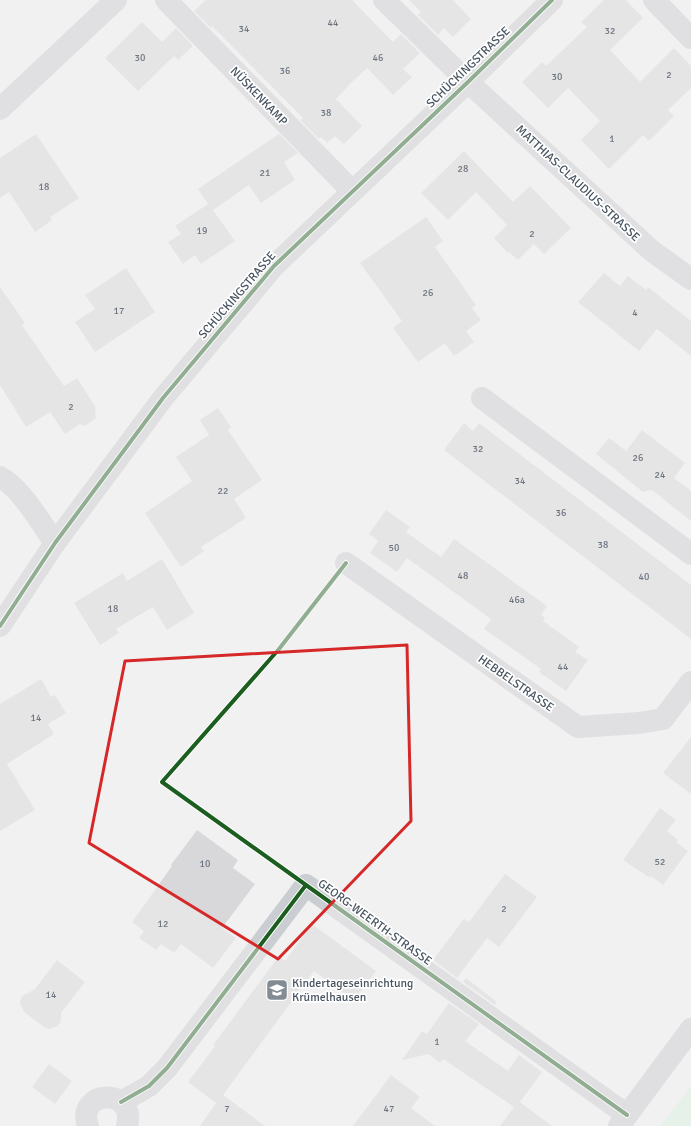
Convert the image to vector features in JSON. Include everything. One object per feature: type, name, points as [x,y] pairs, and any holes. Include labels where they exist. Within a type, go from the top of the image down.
[{"type":"main road","points":[[623,1120],[691,1029]]},
{"type":"street","points":[[0,109],[116,0]]},
{"type":"street","name":"NÜSKENKAMP","points":[[166,0],[352,191]]},
{"type":"street","points":[[384,0],[468,82]]},
{"type":"street","name":"SCHÜCKINGSTRASSE","points":[[0,626],[55,543],[163,398],[274,266],[552,0]]},
{"type":"street","points":[[654,0],[691,38]]},
{"type":"street","name":"MATTHIAS-CLAUDIUS-STRASSE","points":[[468,82],[652,251],[691,279]]},
{"type":"street","points":[[482,398],[691,554]]},
{"type":"street","points":[[0,476],[9,481],[20,493],[55,543]]},
{"type":"street","name":"HEBBELSTRASSE","points":[[346,563],[578,727],[639,723],[664,718],[691,682]]},
{"type":"street","name":"GEORG-WEERTH-STRASSE","points":[[121,1102],[149,1086],[167,1068],[306,885],[623,1120]]},
{"type":"street","points":[[88,1126],[87,1114],[89,1107],[100,1098],[107,1097],[115,1098],[121,1102],[128,1112],[127,1126]]},
{"type":"highlighted area","points":[[407,645],[411,821],[278,959],[89,843],[125,661]]},
{"type":"green space","points":[[691,1086],[691,1126],[661,1126]]},
{"type":"building","points":[[206,0],[352,0],[393,42],[401,34],[420,53],[403,69],[412,77],[393,95],[367,68],[351,83],[336,99],[362,126],[344,144],[335,136],[327,143],[321,137],[319,139],[300,120],[303,118],[212,26],[211,28],[194,11]]},
{"type":"building","points":[[409,0],[453,0],[471,19],[453,37],[444,28],[438,35],[418,15],[421,12]]},
{"type":"building","points":[[604,0],[626,0],[643,18],[610,50],[640,82],[674,48],[691,66],[691,88],[668,110],[674,116],[649,141],[643,135],[609,169],[581,140],[600,121],[568,88],[548,108],[522,82],[542,62],[546,66],[587,27],[581,22]]},
{"type":"building","points":[[142,22],[162,42],[176,28],[193,46],[178,60],[174,56],[138,91],[105,58]]},
{"type":"building","points":[[36,134],[79,198],[50,217],[52,220],[35,232],[9,192],[0,198],[0,158]]},
{"type":"building","points":[[279,134],[298,153],[284,162],[295,180],[261,203],[249,185],[213,210],[235,241],[201,264],[195,255],[183,264],[168,242],[181,234],[175,226],[208,204],[198,189]]},
{"type":"building","points":[[464,151],[513,202],[530,186],[571,228],[544,254],[534,244],[518,260],[509,252],[508,253],[494,238],[507,225],[476,192],[448,220],[421,193]]},
{"type":"building","points":[[426,217],[443,241],[435,247],[476,305],[472,308],[481,320],[466,331],[474,342],[454,356],[445,343],[418,362],[393,328],[402,321],[360,263]]},
{"type":"building","points":[[126,268],[155,312],[95,352],[75,322],[95,309],[85,295]]},
{"type":"building","points":[[604,273],[620,286],[628,276],[646,290],[648,287],[691,321],[691,356],[657,329],[639,351],[578,302]]},
{"type":"building","points":[[0,287],[25,323],[22,325],[64,386],[77,378],[95,406],[96,418],[85,426],[80,424],[65,434],[50,412],[26,427],[0,385]]},
{"type":"building","points":[[218,408],[231,427],[228,430],[262,480],[234,499],[246,518],[201,547],[204,551],[181,567],[145,513],[192,481],[176,457],[209,435],[200,420]]},
{"type":"building","points":[[464,423],[473,431],[479,423],[691,585],[691,639],[444,450]]},
{"type":"building","points":[[642,430],[685,463],[674,478],[691,491],[691,521],[652,490],[643,492],[596,454],[609,438],[626,451]]},
{"type":"building","points":[[386,510],[410,527],[406,532],[441,557],[454,539],[547,606],[541,615],[545,618],[543,621],[579,647],[575,652],[588,660],[566,691],[539,672],[541,669],[484,629],[491,619],[407,558],[397,572],[370,553],[378,541],[369,534]]},
{"type":"building","points":[[162,559],[194,613],[167,630],[153,607],[116,629],[119,633],[100,645],[74,603],[123,573],[127,581]]},
{"type":"building","points":[[41,679],[51,697],[55,695],[66,713],[48,724],[54,734],[7,764],[35,810],[0,831],[0,704]]},
{"type":"building","points":[[691,737],[691,794],[663,773]]},
{"type":"building","points":[[660,808],[676,820],[667,831],[678,840],[676,842],[688,851],[663,885],[651,876],[650,878],[623,860]]},
{"type":"building","points":[[197,830],[238,860],[233,868],[255,884],[222,928],[236,938],[213,968],[181,944],[174,953],[161,944],[156,950],[139,938],[144,931],[132,922]]},
{"type":"building","points":[[505,874],[537,897],[499,947],[487,938],[457,978],[433,960],[464,919],[469,922]]},
{"type":"building","name":"Kindertageseinrichtung Krümelhausen","points":[[312,924],[376,971],[354,1001],[314,971],[223,1095],[265,1126],[200,1126],[216,1103],[188,1082],[215,1046],[213,1045],[279,956],[285,961]]},
{"type":"building","points":[[57,960],[85,982],[61,1013],[60,1023],[50,1029],[44,1027],[24,1012],[20,1003],[21,998],[35,989]]},
{"type":"building","points":[[466,978],[497,1002],[495,1005],[463,982]]},
{"type":"building","points":[[449,1003],[479,1024],[465,1041],[508,1071],[519,1055],[542,1072],[520,1102],[552,1126],[500,1126],[514,1107],[443,1059],[440,1063],[429,1054],[402,1060],[422,1031],[427,1034]]},
{"type":"building","points":[[49,1064],[72,1081],[55,1104],[32,1087]]},
{"type":"building","points":[[391,1075],[420,1097],[411,1108],[435,1126],[353,1126]]},
{"type":"cycle path","points":[[0,626],[55,543],[163,398],[274,266],[552,0]]},
{"type":"cycle path","points":[[306,885],[162,782],[279,649],[346,563]]},
{"type":"cycle path","points":[[121,1102],[149,1086],[167,1068],[306,885],[627,1115]]},
{"type":"place","name":"Kindertageseinrichtung Krümelhausen","points":[[277,990]]}]
